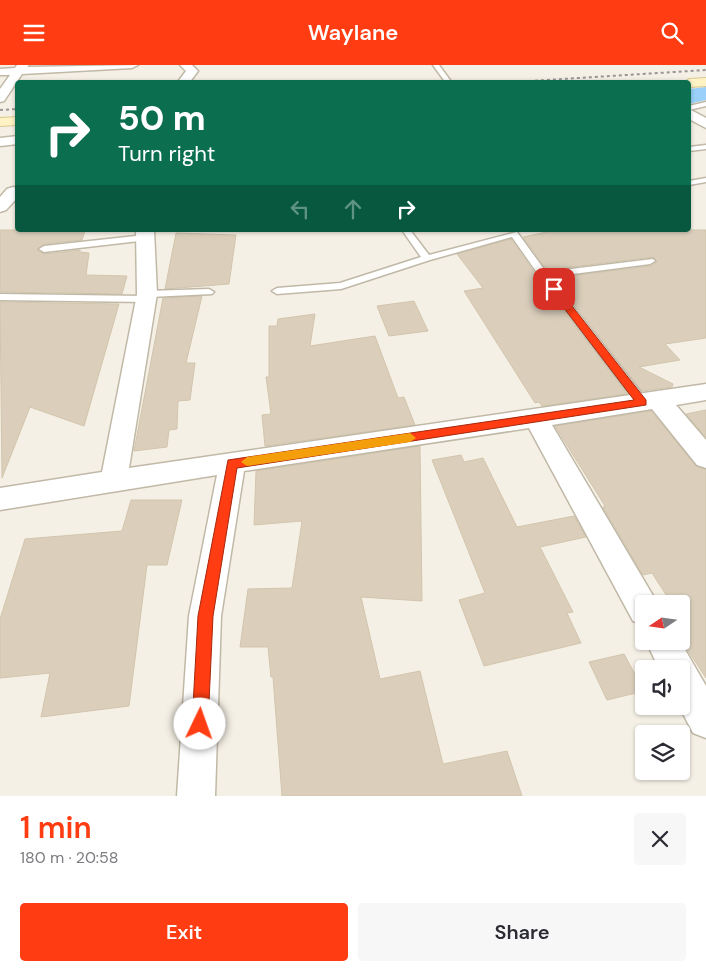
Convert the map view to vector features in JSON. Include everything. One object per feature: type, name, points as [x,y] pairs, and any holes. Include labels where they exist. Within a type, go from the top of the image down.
[{"type":"street","points":[[0,72],[21,68],[132,65]]},
{"type":"street","points":[[185,80],[192,71],[186,65]]},
{"type":"street","points":[[0,100],[21,68]]},
{"type":"street","points":[[691,83],[706,83]]},
{"type":"street","points":[[0,100],[15,101]]},
{"type":"street","points":[[691,114],[706,124]]},
{"type":"street","points":[[0,122],[15,121]]},
{"type":"street","points":[[0,142],[15,140]]},
{"type":"street","points":[[0,207],[13,192]]},
{"type":"street","points":[[114,480],[147,297],[145,234]]},
{"type":"street","points":[[0,499],[114,480],[536,419],[706,392]]},
{"type":"street","points":[[650,401],[706,458]]},
{"type":"street","points":[[536,419],[636,595]]},
{"type":"street","points":[[196,796],[205,616],[232,464]]},
{"type":"street","points":[[690,692],[706,720]]},
{"type":"lane","points":[[436,65],[447,80]]},
{"type":"lane","points":[[691,87],[706,83]]},
{"type":"lane","points":[[691,108],[706,104]]},
{"type":"lane","points":[[691,149],[706,147]]},
{"type":"lane","points":[[691,183],[706,181]]},
{"type":"lane","points":[[408,232],[427,258]]},
{"type":"lane","points":[[277,291],[341,286],[427,258],[520,232]]},
{"type":"lane","points":[[44,249],[145,234]]},
{"type":"lane","points":[[514,234],[543,275],[650,401]]},
{"type":"lane","points":[[543,275],[650,261]]},
{"type":"lane","points":[[0,297],[147,297],[210,292]]},
{"type":"water","points":[[706,87],[706,100],[691,104],[691,89]]},
{"type":"building","points":[[0,230],[15,230],[15,232],[84,232],[82,240],[44,244],[37,250],[44,254],[80,250],[80,252],[89,253],[86,275],[127,276],[122,294],[0,292]]},
{"type":"building","points":[[691,230],[706,230],[706,338],[665,344],[680,360],[639,367],[673,384],[672,387],[642,391],[554,278],[650,266],[656,263],[656,260],[653,257],[547,270],[523,237],[547,232],[691,232]]},
{"type":"building","points":[[176,233],[236,235],[229,284],[165,289]]},
{"type":"building","points":[[511,239],[538,278],[627,394],[542,406],[539,402],[535,403],[464,291],[483,288],[457,254]]},
{"type":"building","points":[[202,296],[186,363],[195,363],[190,400],[178,401],[177,429],[169,430],[167,447],[134,451],[163,298]]},
{"type":"building","points":[[414,301],[428,331],[389,336],[377,306]]},
{"type":"building","points":[[0,302],[119,304],[84,426],[30,407],[2,478]]},
{"type":"building","points":[[315,314],[310,346],[375,336],[398,398],[404,397],[415,425],[265,446],[262,415],[271,414],[266,377],[269,377],[269,326],[277,326],[278,319]]},
{"type":"building","points":[[706,410],[706,437],[686,414]]},
{"type":"building","points":[[651,411],[696,466],[706,470],[706,678],[688,650],[690,650],[690,595],[666,595],[652,573],[643,575],[604,509],[603,507],[605,506],[555,426]]},
{"type":"building","points":[[420,446],[422,601],[361,597],[380,679],[420,671],[443,764],[507,751],[522,796],[282,796],[273,677],[271,677],[268,647],[240,647],[248,589],[292,588],[302,521],[254,525],[256,471]]},
{"type":"building","points":[[461,455],[464,462],[483,458],[517,527],[574,516],[586,537],[540,547],[573,612],[567,613],[581,643],[484,666],[459,600],[485,593],[432,460]]},
{"type":"building","points":[[131,500],[182,500],[167,565],[147,565],[129,706],[41,717],[50,673],[0,678],[0,619],[25,539],[122,531]]},
{"type":"building","points":[[624,654],[635,674],[635,693],[607,700],[589,662]]},
{"type":"railway","points":[[547,80],[706,70]]},
{"type":"railway","points":[[0,110],[15,109]]},
{"type":"slow traffic","points":[[247,462],[410,438]]},
{"type":"route","points":[[200,724],[205,616],[232,464],[642,402],[554,289]]}]
